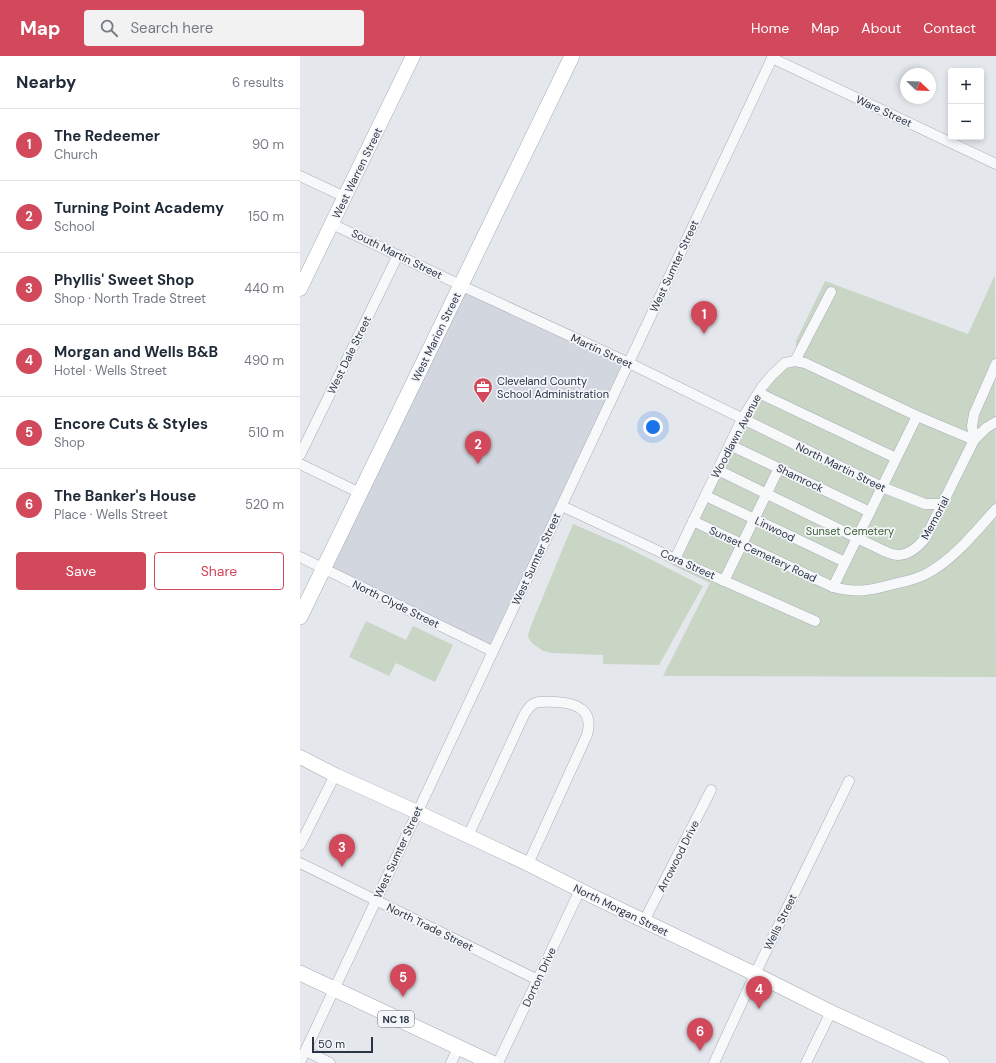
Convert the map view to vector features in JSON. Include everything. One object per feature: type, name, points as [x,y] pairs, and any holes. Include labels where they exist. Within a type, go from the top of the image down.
[{"type":"main road","name":"West Marion Street","points":[[300,617],[572,56]]},
{"type":"main road","name":"NC 18","points":[[300,974],[492,1063]]},
{"type":"street","name":"West Warren Street","points":[[300,289],[413,56]]},
{"type":"street","name":"Ware Street","points":[[772,57],[996,164]]},
{"type":"street","name":"West Sumter Street","points":[[300,1062],[772,57]]},
{"type":"street","points":[[300,176],[345,197]]},
{"type":"street","name":"South Martin Street","points":[[332,224],[461,285]]},
{"type":"street","name":"West Dale Street","points":[[300,455],[398,255]]},
{"type":"street","name":"Martin Street","points":[[461,285],[628,363],[737,415],[742,419]]},
{"type":"street","points":[[831,292],[795,361],[805,363],[917,416],[974,440]]},
{"type":"street","name":"Woodlawn Avenue","points":[[675,559],[742,419],[772,375],[785,363],[795,361]]},
{"type":"street","points":[[974,440],[972,426],[974,414],[996,364]]},
{"type":"street","points":[[759,393],[896,458]]},
{"type":"street","points":[[833,587],[917,416]]},
{"type":"street","name":"North Martin Street","points":[[742,419],[882,487],[925,504],[942,504]]},
{"type":"street","points":[[974,440],[986,428],[996,422]]},
{"type":"street","name":"Memorial","points":[[718,470],[884,551],[899,555],[909,552],[926,538],[974,440]]},
{"type":"street","name":"Shamrock","points":[[730,445],[870,512]]},
{"type":"street","points":[[300,464],[360,493]]},
{"type":"street","points":[[724,580],[779,468]]},
{"type":"street","name":"Linwood","points":[[706,496],[845,562]]},
{"type":"street","name":"Cora Street","points":[[562,506],[675,559],[815,621]]},
{"type":"street","name":"Sunset Cemetery Road","points":[[693,521],[833,587],[853,591],[871,590],[914,579],[940,566],[969,539],[996,509]]},
{"type":"street","name":"North Clyde Street","points":[[300,557],[492,652]]},
{"type":"street","points":[[468,836],[529,707],[534,703],[545,702],[569,703],[578,706],[586,713],[588,717],[589,726],[587,736],[528,864]]},
{"type":"street","name":"North Morgan Street","points":[[300,757],[528,864],[831,1012],[942,1063]]},
{"type":"street","points":[[300,845],[335,774]]},
{"type":"street","name":"Wells Street","points":[[714,1063],[755,974],[849,782]]},
{"type":"street","name":"Arrowood Drive","points":[[644,921],[711,790]]},
{"type":"street","name":"North Trade Street","points":[[300,863],[538,980]]},
{"type":"street","name":"Dorton Drive","points":[[498,1063],[580,890]]},
{"type":"street","points":[[806,1063],[831,1012]]},
{"type":"street","points":[[451,1063],[458,1048]]},
{"type":"street","points":[[306,1051],[330,1063]]},
{"type":"shaded area","points":[[461,285],[629,363],[492,651],[324,568]]},
{"type":"green space","name":"Sunset Cemetery","points":[[995,275],[996,677],[663,676],[710,583],[672,565],[742,419],[762,387],[800,351],[796,346],[796,341],[825,281],[968,334]]},
{"type":"green space","points":[[573,524],[624,546],[703,586],[659,665],[603,664],[603,655],[552,653],[543,651],[529,639],[528,635],[532,623]]},
{"type":"green space","points":[[366,621],[406,640],[413,626],[453,645],[435,682],[396,663],[389,676],[349,657]]},
{"type":"place","name":"The Redeemer","points":[[704,334]]},
{"type":"place","name":"Cleveland County School Administration","points":[[483,404]]},
{"type":"place","name":"Turning Point Academy","points":[[478,464]]},
{"type":"place","name":"Phyllis' Sweet Shop","points":[[342,867]]},
{"type":"place","name":"Encore Cuts & Styles","points":[[403,997]]},
{"type":"place","name":"Morgan and Wells B&B","points":[[759,1009]]},
{"type":"place","name":"The Banker's House","points":[[700,1051]]}]
